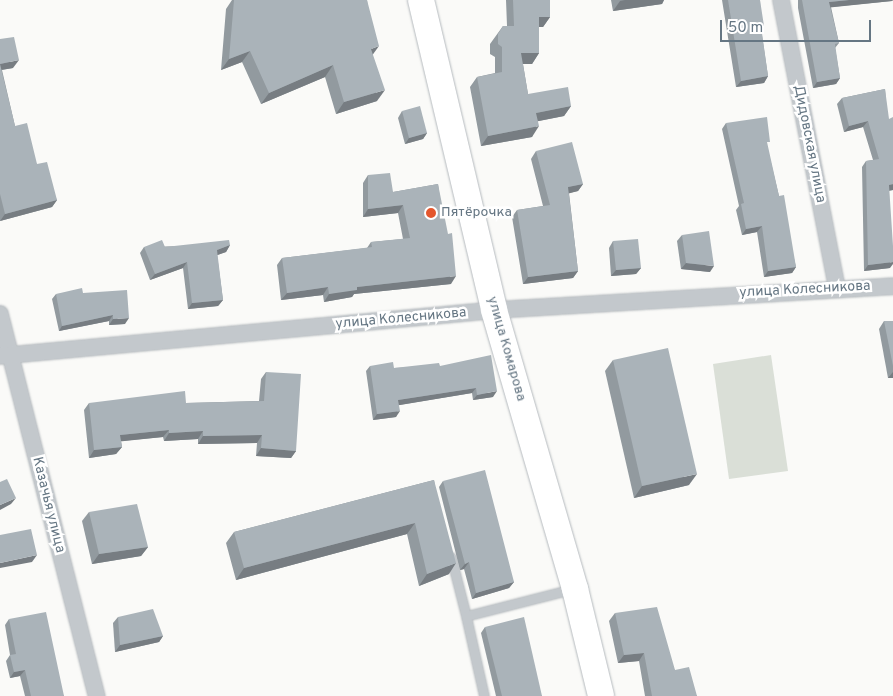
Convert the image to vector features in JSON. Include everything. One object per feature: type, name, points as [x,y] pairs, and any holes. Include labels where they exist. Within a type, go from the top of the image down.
[{"type":"main road","name":"улица Комарова","points":[[421,0],[494,310],[575,589],[601,696]]},
{"type":"street","name":"Дидовская улица","points":[[781,0],[836,287]]},
{"type":"street","name":"улица Колесникова","points":[[5,355],[494,310],[836,287],[893,286]]},
{"type":"street","name":"Казачья улица","points":[[0,314],[5,355],[97,696]]},
{"type":"lane","points":[[447,543],[484,696]]},
{"type":"lane","points":[[466,616],[575,589]]},
{"type":"shaded area","points":[[771,355],[788,471],[729,479],[713,364]]},
{"type":"building","points":[[234,0],[367,0],[379,46],[371,49],[385,90],[344,102],[333,65],[269,93],[250,51],[229,59]]},
{"type":"building","points":[[513,0],[550,0],[550,17],[539,17],[539,53],[521,53],[528,94],[568,87],[571,106],[536,113],[539,126],[488,136],[477,77],[502,72],[502,47],[498,44],[498,34],[503,26],[514,26]]},
{"type":"building","points":[[728,0],[760,0],[764,26],[761,26],[768,76],[741,81]]},
{"type":"building","points":[[802,0],[849,0],[829,2],[839,43],[835,44],[840,78],[817,82]]},
{"type":"building","points":[[14,37],[19,60],[0,64],[0,39]]},
{"type":"building","points":[[0,64],[15,126],[27,123],[37,164],[47,162],[57,200],[5,214],[0,194]]},
{"type":"building","points":[[885,89],[889,119],[893,117],[893,184],[889,185],[893,262],[868,265],[866,161],[879,159],[868,121],[849,126],[842,98]]},
{"type":"building","points":[[420,106],[427,133],[409,138],[402,111]]},
{"type":"building","points":[[767,117],[770,142],[767,142],[779,196],[784,195],[796,267],[768,271],[762,226],[746,229],[741,204],[744,203],[726,123]]},
{"type":"building","points":[[572,142],[583,184],[568,187],[578,271],[528,277],[517,210],[550,205],[536,151]]},
{"type":"building","points":[[390,173],[393,192],[438,184],[448,234],[452,233],[456,276],[357,287],[357,290],[329,294],[328,287],[287,293],[282,258],[372,247],[371,242],[410,238],[403,205],[368,209],[368,175]]},
{"type":"building","points":[[709,231],[714,266],[686,263],[682,235]]},
{"type":"building","points":[[638,239],[641,268],[616,270],[613,241]]},
{"type":"building","points":[[162,240],[165,247],[229,240],[230,245],[217,250],[223,300],[192,303],[187,262],[155,274],[144,247]]},
{"type":"building","points":[[82,288],[83,293],[127,290],[129,318],[113,319],[113,315],[62,326],[56,294]]},
{"type":"building","points":[[884,321],[893,321],[893,366]]},
{"type":"building","points":[[668,348],[697,474],[642,486],[613,360]]},
{"type":"building","points":[[491,355],[497,391],[477,395],[476,388],[398,400],[400,411],[377,414],[370,366],[393,362],[394,368],[439,363],[440,366]]},
{"type":"building","points":[[266,372],[301,374],[296,451],[261,448],[262,435],[203,436],[203,431],[169,433],[169,430],[120,435],[122,447],[94,450],[89,403],[185,391],[186,403],[264,401]]},
{"type":"building","points":[[485,470],[514,582],[476,593],[469,562],[465,564],[443,481]]},
{"type":"building","points":[[7,479],[16,498],[0,505],[0,482]]},
{"type":"building","points":[[434,480],[456,563],[427,574],[415,523],[244,568],[234,532]]},
{"type":"building","points":[[137,504],[148,547],[99,554],[89,512]]},
{"type":"building","points":[[31,529],[37,555],[0,563],[0,535]]},
{"type":"building","points":[[657,607],[675,670],[689,667],[697,696],[652,696],[644,653],[624,655],[615,613]]},
{"type":"building","points":[[153,609],[163,636],[120,645],[118,617]]},
{"type":"building","points":[[46,612],[64,696],[31,696],[25,670],[14,672],[10,655],[16,654],[9,619]]},
{"type":"building","points":[[524,617],[542,696],[502,696],[485,627]]},
{"type":"place","name":"Пятёрочка","points":[[431,213]]}]
